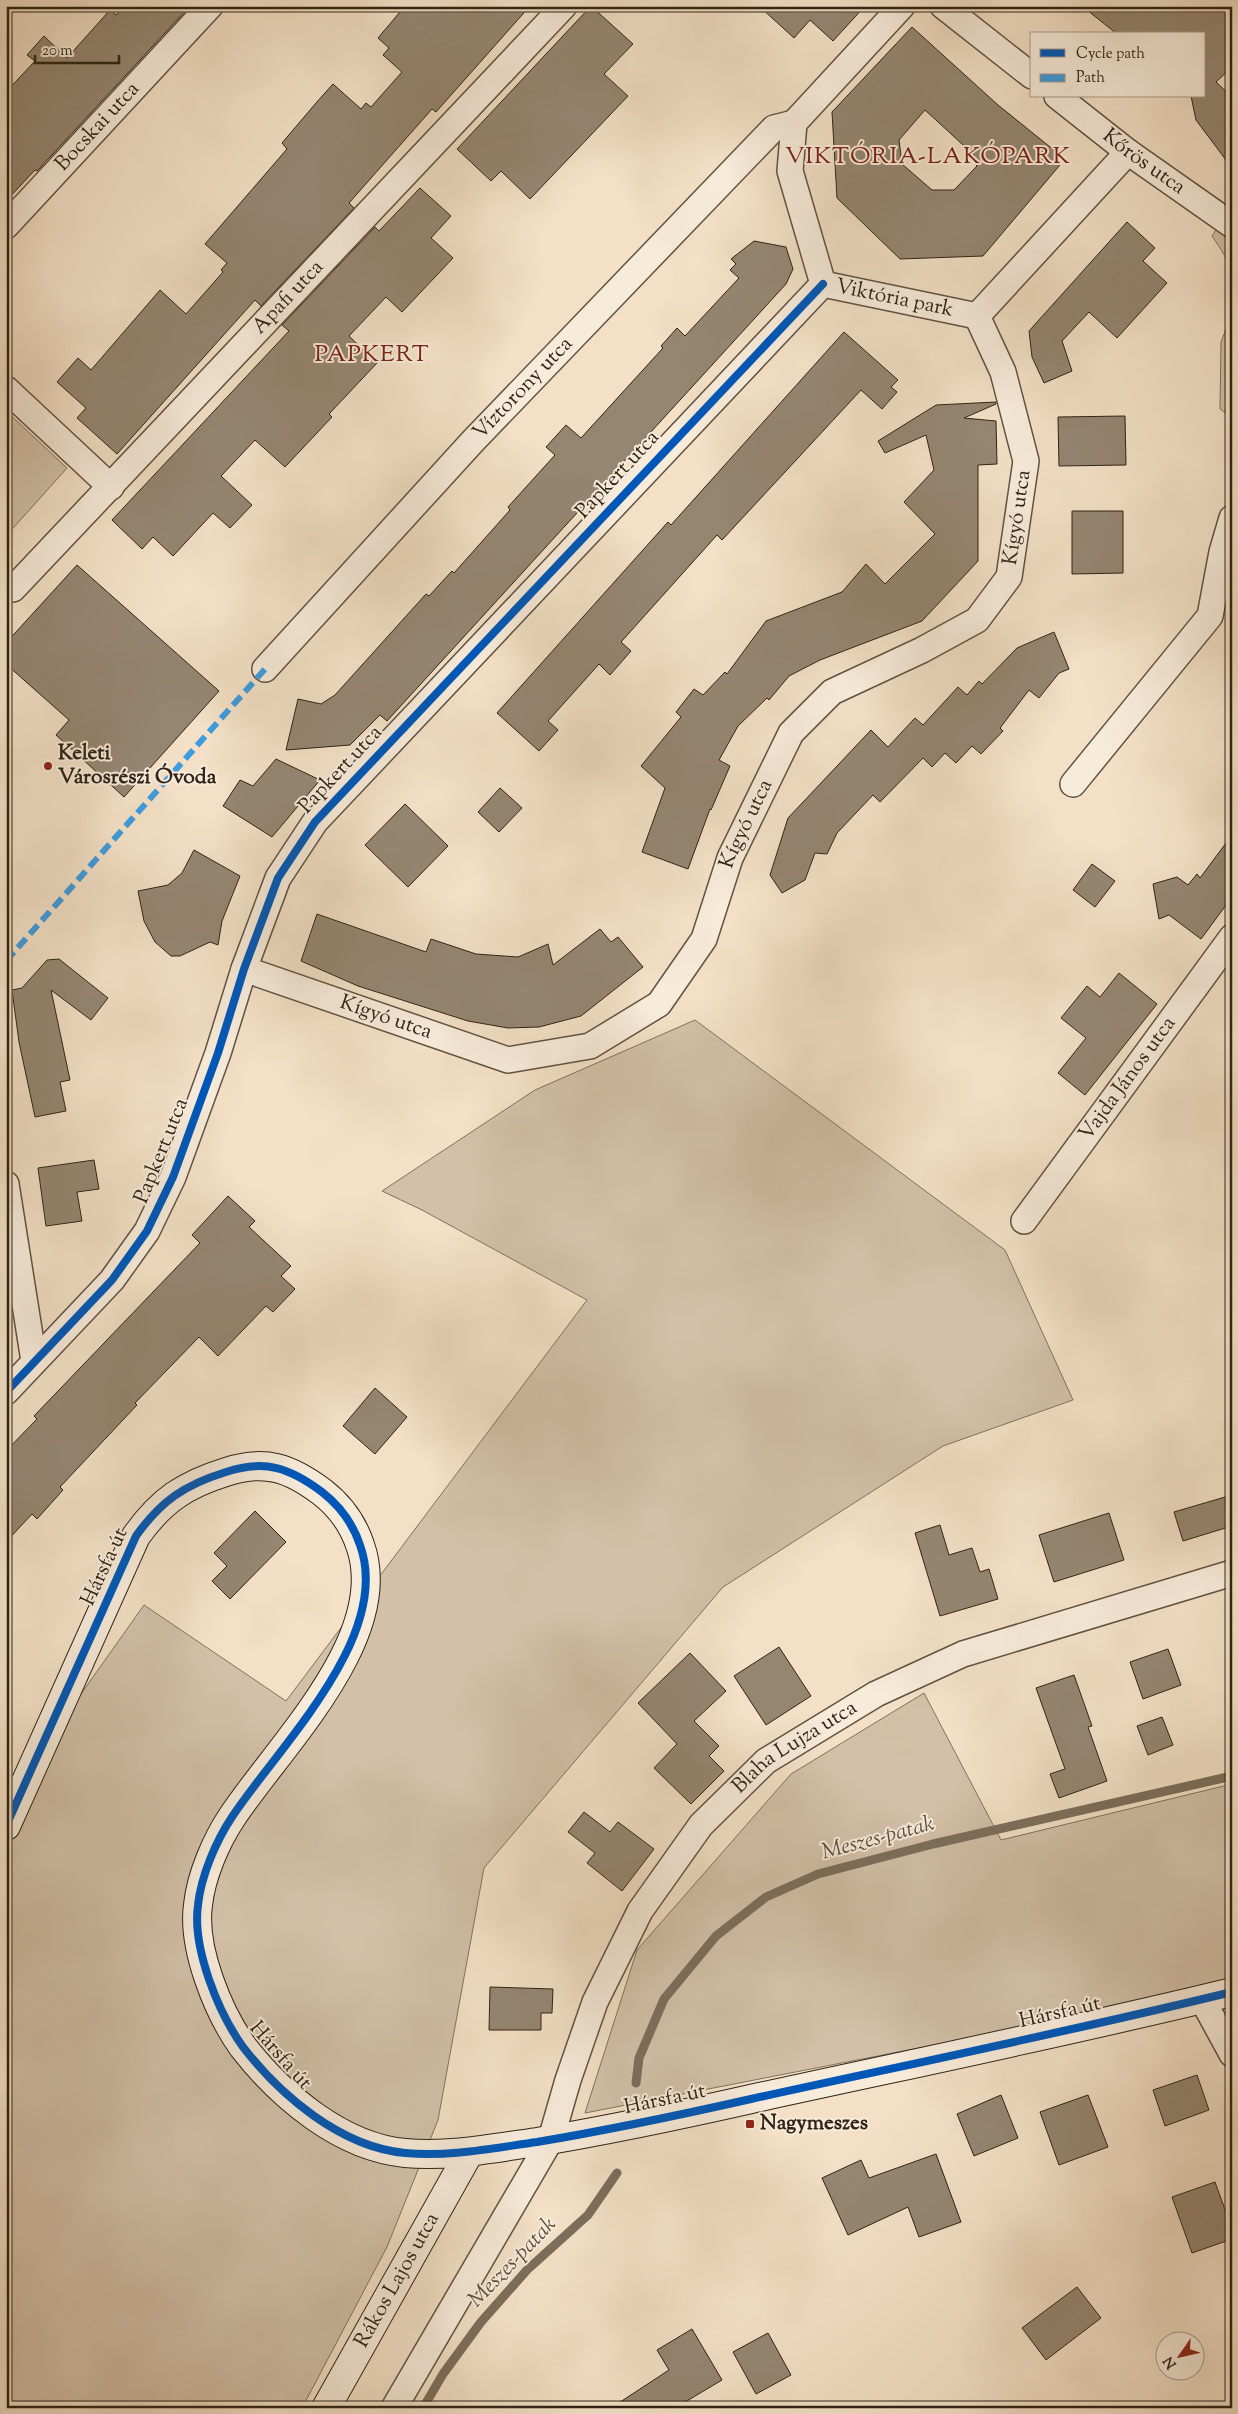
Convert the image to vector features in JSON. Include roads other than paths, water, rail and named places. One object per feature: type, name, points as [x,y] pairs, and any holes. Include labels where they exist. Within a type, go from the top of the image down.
[{"type":"street","name":"Bocskai utca","points":[[6,226],[210,6]]},
{"type":"street","name":"Apafi utca","points":[[13,589],[564,6]]},
{"type":"street","points":[[794,123],[902,6]]},
{"type":"street","points":[[943,6],[1030,74]]},
{"type":"street","name":"Kőrös utca","points":[[1060,98],[1128,152],[1232,225]]},
{"type":"street","name":"Viktória park","points":[[794,123],[790,171],[823,284],[976,316],[1128,152]]},
{"type":"street","name":"Víztorony utca","points":[[265,669],[473,441],[774,128],[794,123]]},
{"type":"street","name":"Papkert utca","points":[[6,1392],[112,1280],[147,1231],[174,1177],[218,1053],[244,969],[278,878],[315,822],[823,284]]},
{"type":"street","name":"Kígyó utca","points":[[244,969],[508,1060],[590,1046],[659,1004],[704,939],[730,858],[791,733],[832,692],[922,650],[977,620],[1009,577],[1026,461],[1003,372],[976,316]]},
{"type":"street","points":[[6,389],[111,487]]},
{"type":"street","points":[[1073,784],[1210,616],[1222,552],[1232,518]]},
{"type":"street","name":"Vajda János utca","points":[[1024,1221],[1232,937]]},
{"type":"street","points":[[6,1184],[14,1247],[34,1361]]},
{"type":"street","name":"Hársfa út","points":[[6,1826],[136,1536],[152,1513],[180,1492],[204,1479],[240,1467],[271,1465],[307,1480],[334,1501],[354,1528],[366,1560],[366,1598],[357,1630],[336,1672],[229,1821],[209,1864],[198,1906],[199,1944],[215,1995],[241,2044],[279,2087],[310,2114],[362,2142],[403,2153],[468,2152],[648,2122],[1232,1992]]},
{"type":"street","name":"Blaha Lujza utca","points":[[394,2408],[551,2139],[568,2080],[595,2002],[640,1911],[700,1825],[766,1761],[876,1694],[963,1654],[1232,1573]]},
{"type":"street","points":[[1202,1999],[1232,2054]]},
{"type":"street","name":"Rákos Lajos utca","points":[[326,2408],[468,2152]]},
{"type":"waterway","name":"Meszes-patak","points":[[636,2083],[639,2058],[664,1999],[716,1936],[766,1897],[818,1874],[933,1844],[1232,1776]]},
{"type":"waterway","name":"Meszes-patak","points":[[423,2408],[443,2374],[481,2322],[527,2270],[588,2215],[617,2173]]},
{"type":"place","name":"Keleti Városrészi Óvoda","points":[[48,766]]},
{"type":"place","name":"Nagymeszes","points":[[750,2124]]},
{"type":"district","name":"VIKTÓRIA-LAKÓPARK","points":[[928,157]]},
{"type":"district","name":"PAPKERT","points":[[372,355]]}]
